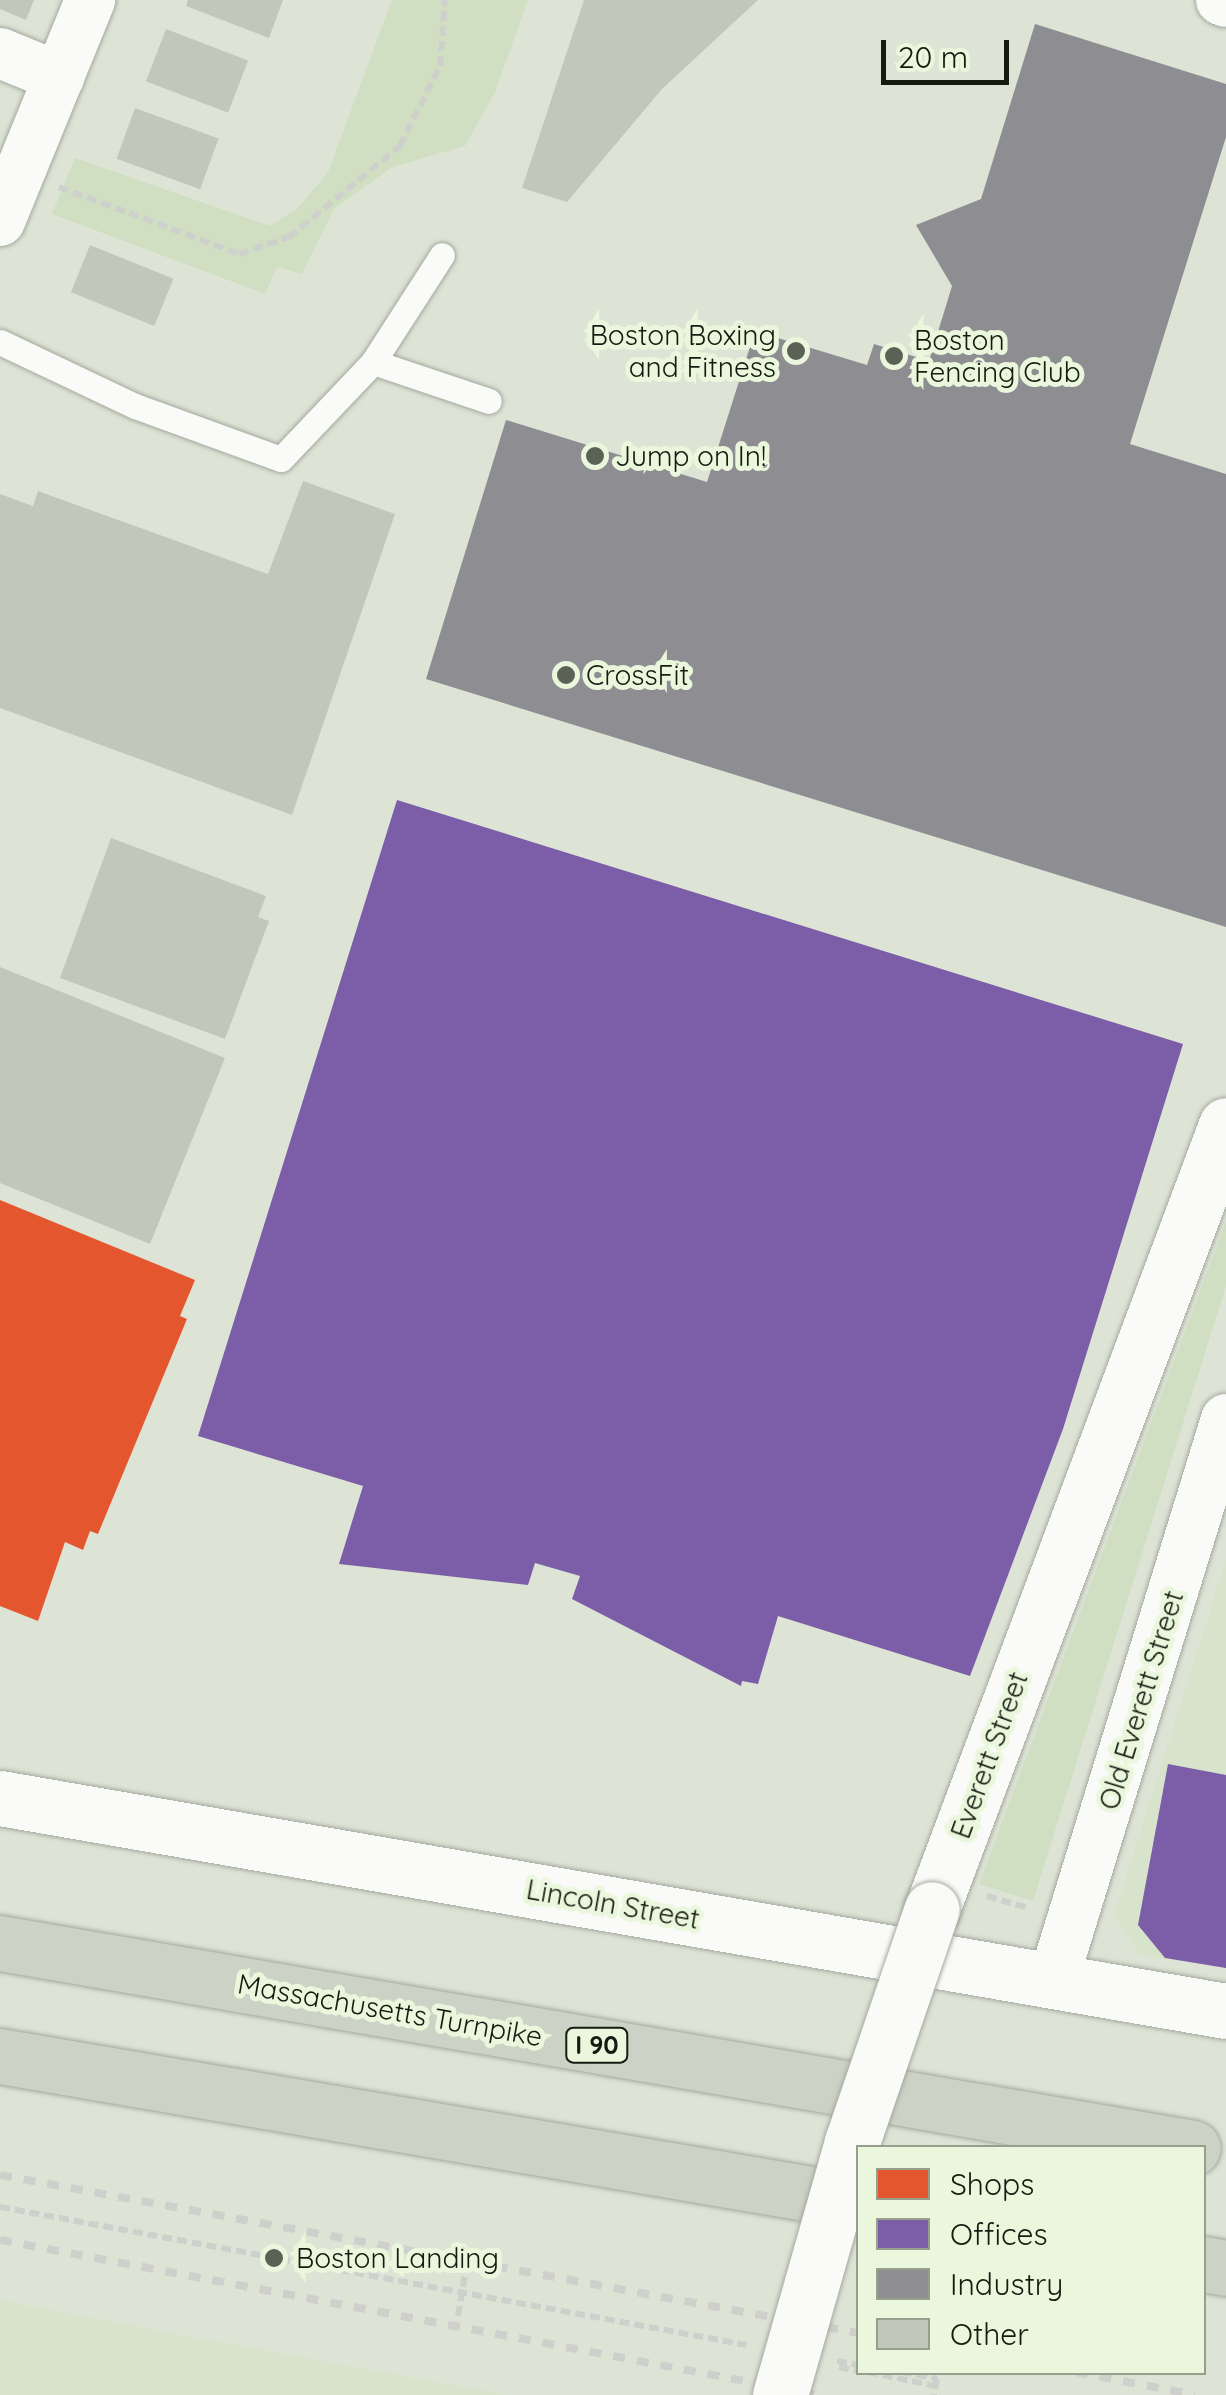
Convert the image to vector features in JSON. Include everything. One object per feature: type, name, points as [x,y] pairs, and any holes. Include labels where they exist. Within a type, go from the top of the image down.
[{"type":"highway","name":"Massachusetts Turnpike","points":[[0,1943],[1176,2145]]},
{"type":"highway","points":[[0,2056],[856,2202]]},
{"type":"street","points":[[0,220],[90,0]]},
{"type":"street","points":[[0,53],[58,77]]},
{"type":"street","name":"Everett Street","points":[[780,2395],[852,2142],[952,1900],[1226,1126]]},
{"type":"street","name":"Old Everett Street","points":[[1053,1981],[1226,1419]]},
{"type":"street","name":"Lincoln Street","points":[[0,1798],[1226,2011]]},
{"type":"lane","points":[[0,342],[135,406],[281,459],[373,362],[442,255]]},
{"type":"lane","points":[[373,362],[489,401]]},
{"type":"path","points":[[20,170],[239,254],[290,237],[336,193],[400,146],[440,66],[445,0]]},
{"type":"path","points":[[952,1900],[1040,1912]]},
{"type":"path","points":[[0,2208],[751,2346]]},
{"type":"path","points":[[458,2316],[465,2274]]},
{"type":"path","points":[[715,2339],[729,2347]]},
{"type":"path","points":[[822,2358],[856,2365]]},
{"type":"path","points":[[887,2375],[936,2383]]},
{"type":"path","points":[[911,2375],[936,2383]]},
{"type":"shaded area","points":[[392,0],[528,0],[495,92],[465,146],[392,167],[334,209],[302,274],[277,267],[265,294],[52,214],[75,158],[270,226],[298,208],[328,172]]},
{"type":"shaded area","points":[[1226,1222],[1226,1286],[1033,1901],[979,1884]]},
{"type":"shaded area","points":[[1226,1559],[1226,1968],[1140,1955],[1114,1915]]},
{"type":"shaded area","name":"Boston Landing","points":[[0,2300],[176,2334],[507,2395],[0,2395]]},
{"type":"building: Shops","points":[[0,1200],[195,1280],[180,1316],[187,1319],[98,1534],[90,1531],[83,1550],[65,1542],[38,1621],[0,1606]]},
{"type":"building: Offices","points":[[397,800],[1183,1044],[1063,1429],[970,1676],[778,1616],[758,1684],[742,1681],[741,1686],[572,1599],[580,1576],[535,1563],[528,1585],[339,1564],[363,1486],[198,1436]]},
{"type":"building: Offices","points":[[1168,1764],[1226,1775],[1226,1968],[1165,1958],[1138,1925]]},
{"type":"building: Industry","points":[[1035,24],[1226,84],[1226,137],[1130,444],[1226,474],[1226,927],[426,679],[506,420],[707,482],[755,331],[867,365],[874,344],[929,361],[952,286],[916,225],[981,199]]},
{"type":"building: Other","points":[[0,0],[34,0],[26,20],[0,9]]},
{"type":"building: Other","points":[[188,0],[283,0],[269,38],[186,6]]},
{"type":"building: Other","points":[[584,0],[758,0],[662,89],[567,202],[522,188]]},
{"type":"building: Other","points":[[166,29],[248,61],[228,113],[146,81]]},
{"type":"building: Other","points":[[135,108],[219,138],[200,189],[117,159]]},
{"type":"building: Other","points":[[90,245],[173,279],[154,326],[71,292]]},
{"type":"building: Other","points":[[303,481],[395,514],[292,815],[0,708],[0,494],[33,506],[38,491],[268,574]]},
{"type":"building: Other","points":[[111,838],[266,896],[258,917],[269,921],[225,1039],[60,978]]},
{"type":"building: Other","points":[[0,967],[225,1058],[150,1244],[0,1183]]},
{"type":"railway","points":[[0,2175],[856,2333]]},
{"type":"railway","points":[[0,2240],[819,2395]]},
{"type":"railway","points":[[1092,2375],[1195,2395]]},
{"type":"place","name":"Boston Boxing and Fitness","points":[[796,351]]},
{"type":"place","name":"Boston Fencing Club","points":[[894,356]]},
{"type":"place","name":"Jump on In!","points":[[595,456]]},
{"type":"place","name":"CrossFit","points":[[566,675]]},
{"type":"place","name":"Boston Landing","points":[[274,2258]]}]
